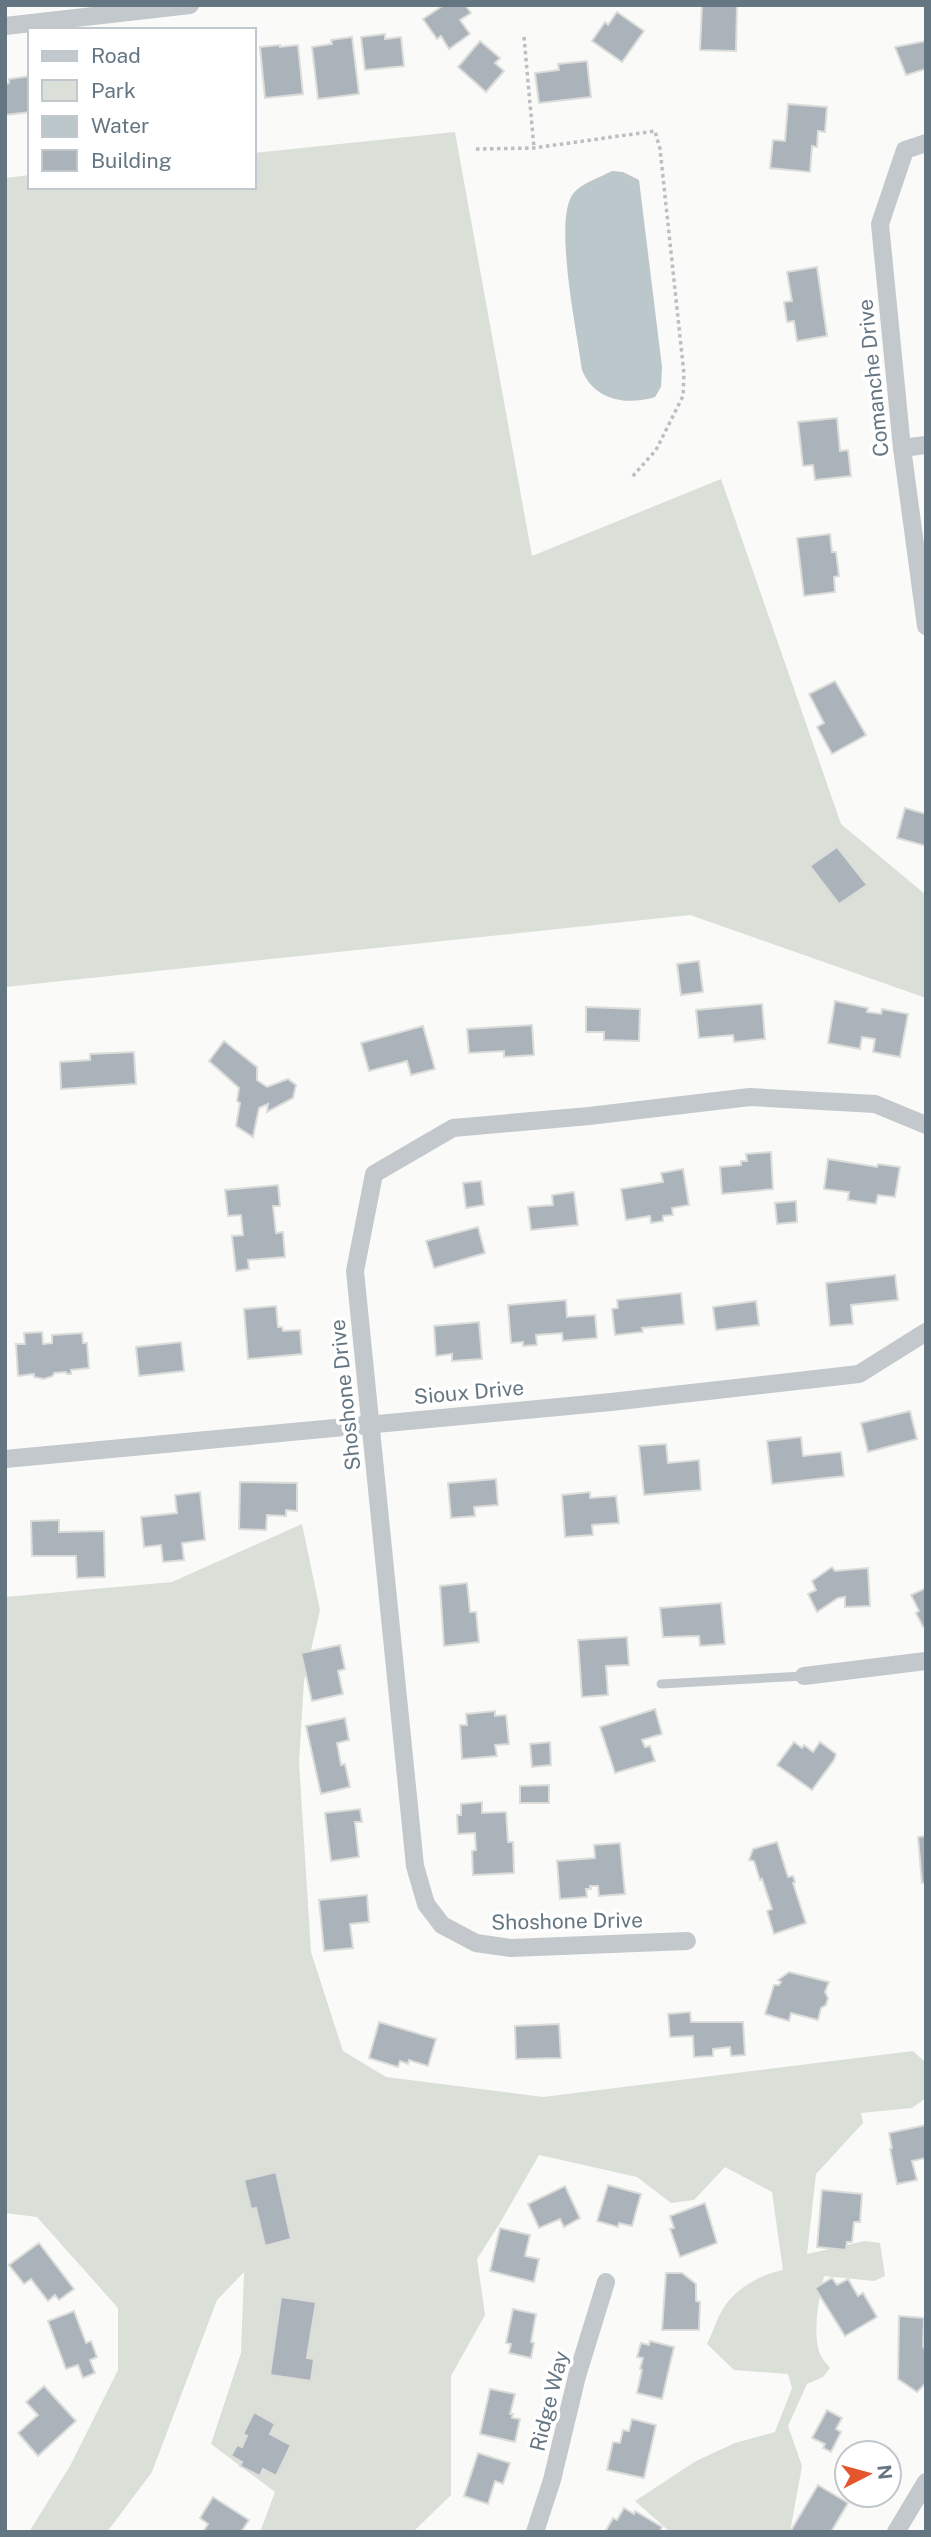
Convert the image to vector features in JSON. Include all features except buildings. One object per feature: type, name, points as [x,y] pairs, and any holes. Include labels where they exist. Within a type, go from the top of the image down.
[{"type":"street","points":[[5,26],[190,5]]},
{"type":"street","name":"Comanche Drive","points":[[926,143],[905,150],[880,224],[902,448],[926,626]]},
{"type":"street","points":[[902,448],[926,445]]},
{"type":"street","name":"Shoshone Drive","points":[[687,1941],[511,1948],[476,1943],[442,1925],[426,1904],[415,1866],[355,1271],[374,1174],[453,1128],[589,1116],[750,1097],[875,1104],[926,1125]]},
{"type":"street","name":"Sioux Drive","points":[[5,1459],[611,1402],[859,1374],[926,1332]]},
{"type":"street","points":[[804,1676],[926,1661]]},
{"type":"street","name":"Ridge Way","points":[[535,2532],[552,2480],[577,2376],[606,2282]]},
{"type":"street","points":[[896,2532],[926,2482]]},
{"type":"lane","points":[[661,1684],[804,1676]]},
{"type":"path","points":[[524,37],[534,148]]},
{"type":"path","points":[[476,149],[534,148],[655,131],[660,149],[684,374],[683,396],[656,450],[632,477]]},
{"type":"green space","points":[[455,132],[532,556],[721,479],[841,824],[926,895],[926,998],[690,915],[5,987],[5,178],[28,175],[28,189],[256,189],[256,153]]},
{"type":"green space","points":[[302,1524],[320,1610],[304,1681],[299,1762],[311,1952],[343,2051],[386,2077],[543,2097],[913,2051],[926,2063],[926,2098],[912,2108],[861,2113],[863,2123],[816,2174],[807,2254],[865,2241],[880,2243],[885,2276],[874,2281],[824,2276],[816,2326],[820,2354],[830,2368],[823,2377],[807,2384],[788,2426],[802,2466],[790,2532],[670,2532],[635,2501],[696,2461],[735,2443],[775,2432],[792,2388],[788,2374],[734,2370],[707,2344],[720,2313],[738,2292],[767,2274],[783,2270],[772,2192],[725,2167],[694,2200],[671,2203],[637,2177],[539,2155],[477,2259],[485,2315],[451,2376],[451,2495],[413,2532],[260,2532],[275,2492],[211,2444],[241,2353],[244,2272],[217,2300],[152,2472],[107,2532],[29,2532],[70,2466],[118,2370],[118,2308],[37,2217],[5,2213],[5,1597],[172,1582]]},
{"type":"water","points":[[612,171],[623,172],[639,180],[662,367],[661,387],[655,397],[644,400],[612,398],[594,388],[587,380],[582,370],[572,307],[565,232],[571,197],[584,185]]}]
